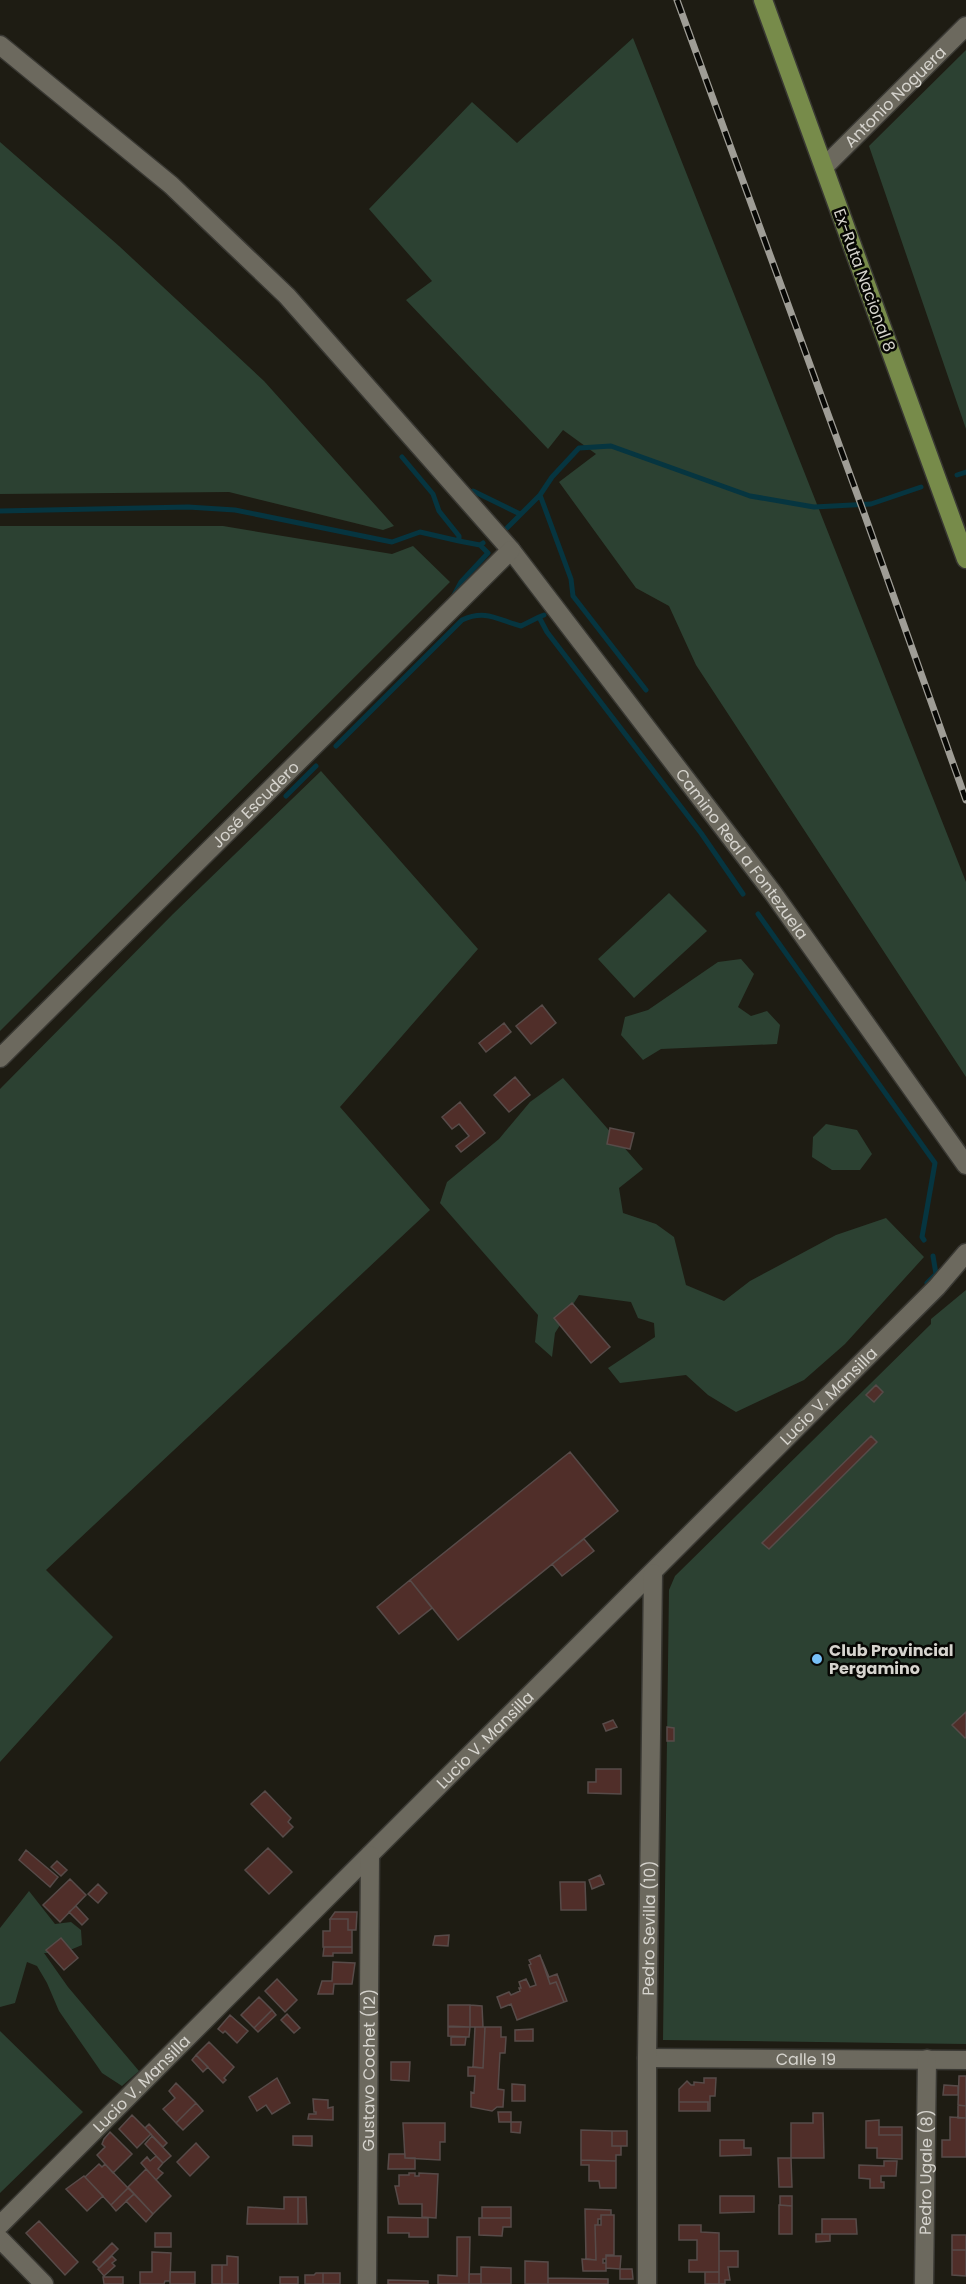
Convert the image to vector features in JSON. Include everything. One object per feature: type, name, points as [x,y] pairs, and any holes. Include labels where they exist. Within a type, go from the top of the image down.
[{"type":"main road","name":"Ex-Ruta Nacional 8","points":[[763,0],[966,559]]},
{"type":"street","name":"Antonio Noguera","points":[[824,167],[966,26]]},
{"type":"street","name":"Camino Real a Fontezuela","points":[[0,45],[171,185],[287,296],[511,550],[773,893],[966,1165]]},
{"type":"street","name":"José Escudero","points":[[0,1059],[511,550]]},
{"type":"street","name":"Lucio V. Mansilla","points":[[0,2225],[653,1573],[937,1287],[966,1253]]},
{"type":"street","name":"Pedro Sevilla (10)","points":[[647,2284],[647,2058],[653,1573]]},
{"type":"street","name":"Gustavo Cochet (12)","points":[[367,2284],[370,1855]]},
{"type":"street","name":"Calle 19","points":[[647,2058],[966,2060]]},
{"type":"street","name":"Pedro Ugale (8)","points":[[924,2284],[927,2059]]},
{"type":"street","points":[[0,2239],[44,2284]]},
{"type":"green space","points":[[633,38],[966,882],[966,1077],[696,665],[669,606],[636,588],[559,482],[596,454],[563,430],[548,449],[406,300],[432,281],[369,209],[472,102],[517,143]]},
{"type":"green space","points":[[966,50],[966,429],[869,146]]},
{"type":"green space","points":[[0,142],[119,246],[264,381],[394,526],[383,530],[229,492],[0,494]]},
{"type":"green space","points":[[0,526],[223,526],[392,554],[413,546],[450,582],[0,1031]]},
{"type":"green space","points":[[321,771],[478,949],[340,1107],[430,1210],[46,1570],[113,1637],[0,1762],[0,1089],[173,914]]},
{"type":"green space","points":[[669,893],[707,931],[634,998],[598,959]]},
{"type":"green space","points":[[741,959],[754,974],[738,1007],[751,1016],[767,1011],[780,1025],[777,1044],[661,1049],[643,1060],[621,1035],[625,1017],[648,1010],[718,962]]},
{"type":"green space","points":[[563,1078],[643,1169],[619,1188],[623,1213],[656,1224],[674,1237],[686,1285],[724,1301],[750,1281],[836,1235],[886,1218],[924,1257],[845,1344],[804,1380],[736,1412],[708,1395],[686,1375],[620,1383],[608,1368],[655,1337],[654,1323],[638,1318],[631,1302],[579,1295],[555,1333],[552,1357],[535,1342],[538,1315],[440,1203],[447,1182],[499,1139],[530,1102]]},
{"type":"green space","points":[[826,1124],[857,1130],[872,1154],[860,1170],[832,1170],[812,1157],[813,1137]]},
{"type":"green space","name":"Club Provincial Pergamino","points":[[966,1290],[966,2044],[663,2040],[669,1590],[675,1576],[931,1324],[931,1319]]},
{"type":"green space","points":[[29,1891],[55,1924],[71,1922],[81,1930],[82,1945],[63,1953],[44,1953],[68,1987],[139,2071],[122,2086],[102,2073],[59,2011],[37,1966],[27,1962],[15,2003],[0,2007],[0,1928]]},
{"type":"green space","points":[[0,2031],[83,2112],[0,2193]]},
{"type":"building","points":[[542,1005],[556,1023],[531,1044],[516,1026]]},
{"type":"building","points":[[504,1023],[511,1032],[486,1052],[479,1043]]},
{"type":"building","points":[[515,1077],[530,1095],[509,1112],[494,1095]]},
{"type":"building","points":[[460,1102],[485,1133],[461,1152],[456,1146],[469,1136],[459,1124],[452,1129],[442,1117]]},
{"type":"building","points":[[610,1128],[634,1133],[630,1149],[607,1144]]},
{"type":"building","points":[[572,1303],[610,1347],[591,1363],[554,1318]]},
{"type":"building","points":[[876,1385],[883,1392],[874,1402],[866,1395]]},
{"type":"building","points":[[871,1436],[877,1442],[769,1549],[762,1543]]},
{"type":"building","points":[[570,1452],[618,1511],[458,1640],[410,1580]]},
{"type":"building","points":[[584,1539],[594,1551],[562,1576],[552,1564]]},
{"type":"building","points":[[410,1580],[432,1608],[399,1634],[377,1607]]},
{"type":"building","points":[[966,1712],[966,1737],[965,1738],[952,1725]]},
{"type":"building","points":[[613,1720],[617,1727],[606,1731],[603,1724]]},
{"type":"building","points":[[667,1727],[674,1728],[674,1741],[667,1741]]},
{"type":"building","points":[[596,1769],[621,1769],[621,1794],[588,1793],[588,1782],[596,1782]]},
{"type":"building","points":[[265,1791],[291,1818],[288,1822],[293,1827],[283,1837],[251,1804]]},
{"type":"building","points":[[268,1848],[292,1872],[269,1894],[245,1870]]},
{"type":"building","points":[[26,1850],[58,1877],[50,1887],[19,1860]]},
{"type":"building","points":[[57,1861],[67,1870],[61,1876],[51,1867]]},
{"type":"building","points":[[600,1875],[604,1884],[592,1889],[589,1880]]},
{"type":"building","points":[[70,1879],[86,1895],[60,1922],[43,1905]]},
{"type":"building","points":[[560,1882],[585,1882],[586,1910],[561,1910]]},
{"type":"building","points":[[98,1884],[107,1893],[98,1903],[88,1894]]},
{"type":"building","points":[[76,1906],[88,1919],[82,1925],[69,1912]]},
{"type":"building","points":[[335,1912],[357,1912],[356,1930],[348,1930],[348,1919],[330,1919]]},
{"type":"building","points":[[330,1919],[348,1919],[348,1930],[352,1930],[352,1947],[323,1947],[323,1931],[330,1931]]},
{"type":"building","points":[[449,1935],[448,1946],[433,1945],[435,1936]]},
{"type":"building","points":[[61,1938],[78,1958],[64,1970],[46,1950]]},
{"type":"building","points":[[324,1947],[352,1947],[352,1953],[333,1953],[333,1956],[323,1956]]},
{"type":"building","points":[[540,1955],[550,1984],[556,1982],[564,2002],[517,2020],[511,2004],[501,2008],[497,1997],[509,1992],[511,1995],[520,1991],[519,1982],[526,1979],[530,1987],[536,1985],[529,1960]]},
{"type":"building","points":[[542,1960],[549,1977],[557,1974],[567,2001],[564,2002],[556,1982],[550,1984]]},
{"type":"building","points":[[333,1962],[355,1963],[352,1984],[334,1984],[333,1994],[318,1994],[322,1981],[332,1981]]},
{"type":"building","points":[[277,1979],[297,2000],[285,2012],[265,1991]]},
{"type":"building","points":[[259,1997],[272,2010],[254,2028],[241,2015]]},
{"type":"building","points":[[448,2005],[470,2005],[470,2027],[448,2026]]},
{"type":"building","points":[[470,2005],[482,2006],[483,2027],[470,2027]]},
{"type":"building","points":[[272,2010],[276,2015],[258,2032],[254,2028]]},
{"type":"building","points":[[287,2014],[300,2028],[294,2033],[281,2020]]},
{"type":"building","points":[[230,2015],[248,2031],[237,2043],[225,2031],[223,2033],[218,2029]]},
{"type":"building","points":[[448,2027],[470,2027],[469,2037],[448,2036]]},
{"type":"building","points":[[475,2027],[485,2027],[483,2068],[473,2067]]},
{"type":"building","points":[[485,2027],[501,2027],[501,2037],[506,2037],[505,2053],[500,2053],[498,2089],[504,2090],[503,2107],[497,2107],[492,2111],[471,2107],[471,2092],[474,2093],[475,2076],[468,2076],[468,2067],[483,2068]]},
{"type":"building","points":[[533,2029],[533,2041],[515,2041],[515,2030]]},
{"type":"building","points":[[451,2037],[466,2037],[465,2045],[451,2045]]},
{"type":"building","points":[[209,2042],[234,2067],[224,2078],[226,2080],[223,2083],[196,2055]]},
{"type":"building","points":[[196,2055],[208,2067],[203,2072],[192,2060]]},
{"type":"building","points":[[391,2062],[410,2062],[409,2081],[391,2080]]},
{"type":"building","points":[[959,2076],[966,2076],[966,2106],[958,2105]]},
{"type":"building","points":[[277,2078],[290,2103],[272,2114],[266,2105],[257,2111],[249,2097]]},
{"type":"building","points":[[704,2078],[716,2078],[715,2096],[710,2096],[710,2111],[708,2111],[708,2102],[679,2102],[679,2089],[687,2081],[694,2085],[694,2082],[704,2083]]},
{"type":"building","points":[[176,2083],[196,2103],[176,2123],[163,2109],[175,2098],[169,2091]]},
{"type":"building","points":[[512,2084],[525,2085],[525,2101],[512,2101]]},
{"type":"building","points":[[944,2085],[958,2086],[958,2095],[943,2095]]},
{"type":"building","points":[[313,2099],[328,2100],[328,2108],[333,2107],[333,2120],[308,2119],[309,2114],[316,2114]]},
{"type":"building","points":[[679,2102],[708,2102],[708,2111],[679,2111]]},
{"type":"building","points":[[196,2103],[203,2111],[183,2130],[176,2123]]},
{"type":"building","points":[[958,2105],[966,2106],[966,2118],[958,2118]]},
{"type":"building","points":[[498,2112],[511,2112],[511,2122],[499,2122]]},
{"type":"building","points":[[813,2113],[823,2113],[824,2158],[791,2158],[791,2123],[813,2123]]},
{"type":"building","points":[[132,2115],[151,2134],[137,2148],[119,2129]]},
{"type":"building","points":[[950,2117],[966,2118],[966,2157],[942,2157],[942,2140],[950,2140]]},
{"type":"building","points":[[879,2120],[879,2135],[902,2135],[902,2159],[877,2158],[877,2148],[866,2148],[866,2121]]},
{"type":"building","points":[[511,2122],[521,2122],[520,2133],[511,2132]]},
{"type":"building","points":[[403,2123],[445,2123],[445,2142],[440,2142],[440,2160],[405,2158]]},
{"type":"building","points":[[149,2124],[167,2143],[163,2147],[145,2128]]},
{"type":"building","points":[[879,2127],[902,2127],[902,2135],[879,2135]]},
{"type":"building","points":[[581,2130],[612,2131],[612,2146],[621,2146],[621,2155],[616,2155],[616,2161],[581,2160]]},
{"type":"building","points":[[612,2131],[627,2131],[627,2146],[612,2146]]},
{"type":"building","points":[[110,2132],[132,2154],[113,2173],[97,2155],[105,2147],[102,2144]]},
{"type":"building","points":[[152,2136],[171,2156],[163,2163],[145,2144]]},
{"type":"building","points":[[293,2136],[312,2136],[312,2146],[293,2145]]},
{"type":"building","points":[[720,2140],[744,2140],[744,2148],[751,2148],[751,2155],[720,2156]]},
{"type":"building","points":[[196,2143],[209,2157],[190,2176],[177,2162]]},
{"type":"building","points":[[389,2154],[405,2154],[405,2158],[415,2158],[415,2169],[388,2169]]},
{"type":"building","points":[[156,2156],[163,2163],[158,2169],[163,2173],[156,2180],[141,2163],[147,2157],[150,2161]]},
{"type":"building","points":[[778,2158],[791,2158],[792,2187],[779,2187]]},
{"type":"building","points":[[581,2160],[616,2161],[616,2188],[600,2188],[599,2181],[589,2181],[589,2165],[581,2165]]},
{"type":"building","points":[[884,2161],[897,2161],[896,2176],[881,2176],[884,2188],[870,2188],[870,2179],[859,2178],[859,2165],[884,2166]]},
{"type":"building","points":[[99,2164],[102,2167],[105,2164],[128,2188],[111,2205],[85,2177]]},
{"type":"building","points":[[146,2169],[171,2196],[153,2214],[128,2187]]},
{"type":"building","points":[[409,2173],[415,2173],[415,2176],[419,2176],[419,2173],[438,2174],[436,2218],[422,2217],[422,2204],[399,2204],[395,2186],[399,2186],[399,2175],[409,2175]]},
{"type":"building","points":[[84,2176],[103,2196],[87,2211],[66,2189]]},
{"type":"building","points":[[128,2188],[134,2194],[116,2211],[111,2205]]},
{"type":"building","points":[[134,2194],[153,2214],[146,2222],[126,2201]]},
{"type":"building","points":[[720,2196],[754,2196],[754,2212],[720,2213]]},
{"type":"building","points":[[780,2196],[792,2196],[792,2206],[780,2205]]},
{"type":"building","points":[[284,2197],[298,2197],[298,2224],[247,2224],[248,2207],[284,2209]]},
{"type":"building","points":[[298,2197],[306,2197],[307,2224],[298,2224]]},
{"type":"building","points":[[779,2205],[792,2206],[792,2234],[779,2234]]},
{"type":"building","points":[[482,2207],[511,2207],[511,2218],[482,2218]]},
{"type":"building","points":[[585,2209],[611,2210],[611,2215],[601,2215],[598,2225],[595,2225],[596,2260],[586,2259]]},
{"type":"building","points":[[601,2215],[614,2215],[614,2255],[606,2255],[606,2259],[603,2259],[603,2263],[606,2263],[606,2271],[583,2271],[582,2259],[596,2260],[595,2225],[601,2225]]},
{"type":"building","points":[[388,2217],[428,2218],[428,2237],[409,2237],[409,2233],[388,2233]]},
{"type":"building","points":[[479,2218],[511,2218],[511,2227],[503,2227],[502,2236],[479,2235]]},
{"type":"building","points":[[822,2219],[856,2219],[857,2234],[822,2234]]},
{"type":"building","points":[[39,2221],[78,2262],[65,2275],[26,2233]]},
{"type":"building","points":[[679,2225],[701,2225],[701,2232],[719,2233],[719,2272],[689,2272],[689,2260],[697,2260],[697,2240],[679,2240]]},
{"type":"building","points":[[155,2233],[171,2233],[171,2247],[155,2247]]},
{"type":"building","points":[[816,2234],[830,2234],[830,2241],[816,2242]]},
{"type":"building","points":[[952,2235],[966,2235],[966,2250],[952,2250]]},
{"type":"building","points":[[457,2237],[470,2237],[469,2284],[438,2284],[438,2275],[457,2276]]},
{"type":"building","points":[[112,2243],[118,2249],[99,2268],[93,2262]]},
{"type":"building","points":[[952,2250],[966,2250],[966,2276],[952,2275]]},
{"type":"building","points":[[719,2251],[738,2251],[738,2267],[728,2267],[730,2280],[725,2280],[725,2284],[719,2284]]},
{"type":"building","points":[[152,2252],[171,2253],[170,2281],[165,2281],[164,2284],[140,2284],[140,2272],[152,2272]]},
{"type":"building","points":[[112,2256],[116,2260],[112,2263],[115,2266],[104,2276],[98,2269]]},
{"type":"building","points":[[227,2256],[238,2257],[238,2284],[222,2284],[222,2265],[227,2265]]},
{"type":"building","points":[[606,2256],[621,2256],[620,2269],[606,2268]]},
{"type":"building","points":[[525,2261],[548,2262],[548,2284],[525,2284]]},
{"type":"building","points":[[212,2265],[222,2265],[222,2284],[212,2284]]},
{"type":"building","points":[[481,2267],[511,2268],[511,2284],[481,2284]]},
{"type":"building","points":[[620,2269],[632,2269],[633,2279],[620,2279]]},
{"type":"building","points":[[170,2272],[195,2272],[195,2284],[170,2284]]},
{"type":"building","points":[[705,2272],[719,2272],[719,2284],[705,2284]]},
{"type":"building","points":[[323,2273],[323,2284],[305,2284],[305,2275]]},
{"type":"building","points":[[323,2273],[340,2273],[340,2284],[323,2284]]},
{"type":"building","points":[[469,2274],[481,2274],[481,2284],[469,2284]]},
{"type":"building","points":[[103,2277],[123,2277],[123,2284],[104,2284]]},
{"type":"building","points":[[280,2277],[298,2277],[298,2284],[280,2284]]},
{"type":"building","points":[[548,2278],[608,2279],[608,2284],[548,2284]]},
{"type":"building","points":[[388,2280],[428,2281],[428,2284],[388,2284]]},
{"type":"waterway","points":[[507,528],[540,495],[552,477],[579,448],[611,446],[750,496],[814,507],[871,504],[921,487]]},
{"type":"waterway","points":[[402,457],[433,494],[439,511],[459,536],[459,541]]},
{"type":"waterway","points":[[957,475],[966,472]]},
{"type":"waterway","points":[[473,491],[520,514]]},
{"type":"waterway","points":[[540,495],[571,579],[573,596],[646,690]]},
{"type":"waterway","points":[[0,511],[188,507],[235,510],[392,542],[420,532],[480,545],[483,543]]},
{"type":"waterway","points":[[453,597],[461,582],[488,553],[480,545]]},
{"type":"waterway","points":[[336,746],[462,620],[485,615],[521,626],[539,617]]},
{"type":"waterway","points":[[544,615],[539,617],[547,632],[701,833],[743,894]]},
{"type":"waterway","points":[[286,796],[316,766]]},
{"type":"waterway","points":[[758,914],[935,1163],[922,1237],[924,1240]]},
{"type":"waterway","points":[[927,1283],[936,1274],[933,1256]]},
{"type":"railway","points":[[677,0],[966,800]]},
{"type":"place","name":"Club Provincial Pergamino","points":[[817,1659]]}]
